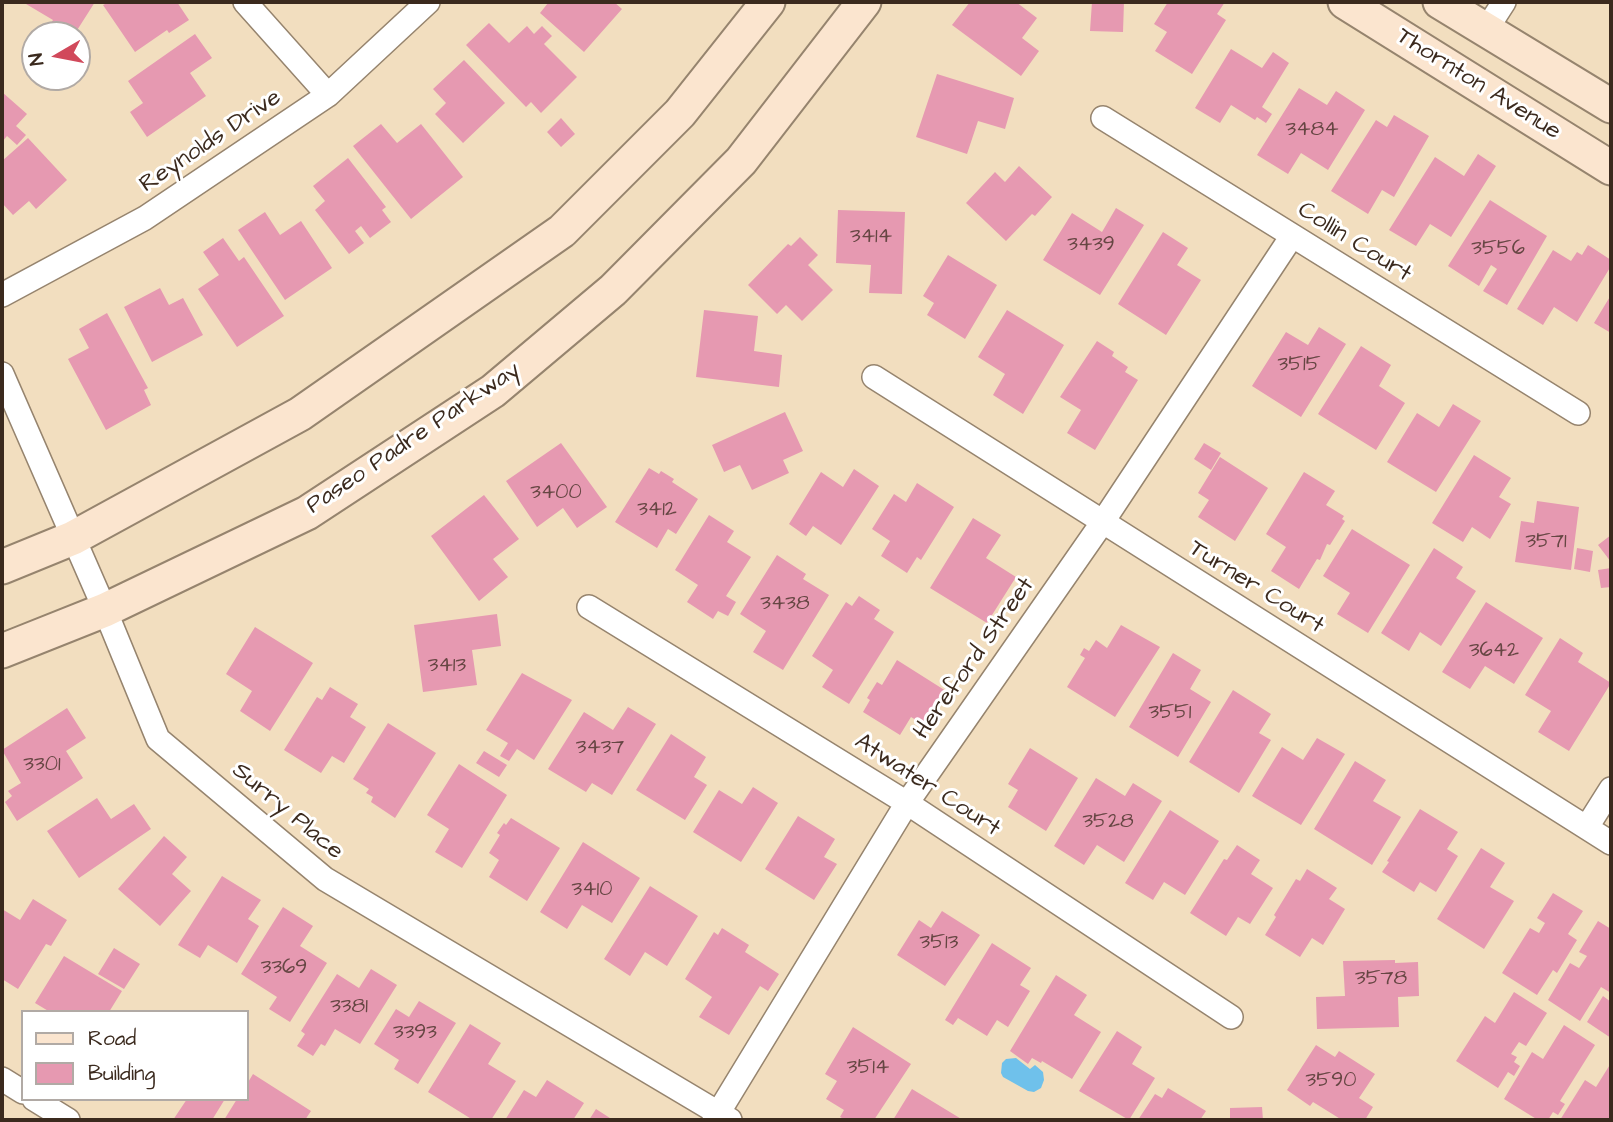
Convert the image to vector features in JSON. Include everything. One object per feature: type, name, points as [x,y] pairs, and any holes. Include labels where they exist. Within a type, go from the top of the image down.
[{"type":"main road","points":[[2,568],[73,538],[300,414],[562,231],[680,113],[768,2]]},
{"type":"main road","name":"Paseo Padre Parkway","points":[[2,651],[105,610],[307,513],[492,391],[613,290],[741,162],[864,2]]},
{"type":"main road","name":"Thornton Avenue","points":[[1345,2],[1611,168]]},
{"type":"main road","name":"Thornton Avenue","points":[[1440,2],[1611,106]]},
{"type":"street","points":[[245,2],[328,95]]},
{"type":"street","name":"Reynolds Drive","points":[[2,295],[145,218],[328,95],[428,2]]},
{"type":"street","points":[[1486,30],[1504,2]]},
{"type":"street","name":"Collin Court","points":[[1102,118],[1578,413]]},
{"type":"street","name":"Hereford Street","points":[[721,1118],[907,803],[1102,523],[1292,236]]},
{"type":"street","name":"Surry Place","points":[[2,374],[158,739],[324,879],[721,1118]]},
{"type":"street","name":"Turner Court","points":[[874,377],[1611,843]]},
{"type":"street","name":"Atwater Court","points":[[589,607],[907,803],[1231,1017]]},
{"type":"street","points":[[1587,827],[1611,789]]},
{"type":"street","points":[[2,1079],[21,1091]]},
{"type":"street","points":[[37,1101],[68,1120]]},
{"type":"water","points":[[1016,1058],[1030,1069],[1035,1065],[1043,1072],[1041,1088],[1034,1092],[1028,1091],[1003,1077],[1002,1063],[1006,1059]]},
{"type":"building","points":[[95,2],[83,21],[52,21],[26,4]]},
{"type":"building","points":[[109,2],[177,2],[189,20],[169,33],[167,30],[135,52],[103,5]]},
{"type":"building","points":[[546,2],[614,2],[622,9],[584,52],[540,13],[548,3]]},
{"type":"building","points":[[970,2],[1016,2],[1037,18],[1022,38],[1039,51],[1021,76],[952,25]]},
{"type":"building","points":[[1092,2],[1124,2],[1123,32],[1090,31]]},
{"type":"building","points":[[1168,2],[1225,2],[1217,14],[1226,20],[1192,74],[1155,51],[1167,32],[1154,24]]},
{"type":"building","points":[[489,23],[509,43],[527,26],[534,34],[542,26],[552,36],[544,44],[577,77],[541,113],[531,102],[526,107],[466,45]]},
{"type":"building","points":[[195,34],[212,58],[190,73],[206,96],[147,137],[130,112],[143,103],[128,81]]},
{"type":"building","points":[[1231,49],[1262,68],[1273,52],[1289,63],[1262,107],[1272,114],[1266,123],[1257,117],[1255,120],[1231,105],[1220,123],[1195,108]]},
{"type":"building","points":[[464,60],[505,103],[463,143],[435,114],[446,103],[433,89]]},
{"type":"building","points":[[937,74],[1014,98],[1005,129],[978,121],[967,154],[916,137]]},
{"type":"building","points":[[1299,88],[1327,105],[1336,91],[1365,110],[1328,170],[1301,153],[1288,174],[1257,155]]},
{"type":"building","points":[[2,92],[27,114],[16,126],[26,135],[17,145],[7,136],[2,142]]},
{"type":"building","points":[[1394,115],[1429,136],[1394,197],[1382,190],[1368,214],[1331,191],[1376,120],[1387,127]]},
{"type":"building","points":[[561,118],[575,134],[561,147],[547,132]]},
{"type":"building","points":[[381,124],[397,143],[421,124],[463,177],[411,219],[353,146]]},
{"type":"building","points":[[28,138],[67,180],[36,209],[29,201],[13,215],[2,203],[2,161]]},
{"type":"building","points":[[1478,154],[1496,166],[1451,237],[1430,224],[1416,246],[1389,230],[1435,157],[1464,176]]},
{"type":"building","points":[[348,158],[386,207],[382,210],[391,222],[370,238],[361,226],[355,231],[364,243],[349,254],[315,210],[325,201],[313,186]]},
{"type":"building","points":[[1019,166],[1052,197],[1006,241],[966,203],[995,172],[1005,182]]},
{"type":"building","points":[[1490,200],[1547,236],[1507,305],[1483,291],[1497,269],[1491,265],[1479,286],[1448,266]]},
{"type":"building","points":[[1116,208],[1144,225],[1100,295],[1043,260],[1072,213],[1102,232]]},
{"type":"building","points":[[838,210],[905,212],[902,294],[869,293],[871,265],[836,263]]},
{"type":"building","points":[[265,212],[280,235],[301,221],[332,268],[285,300],[238,230]]},
{"type":"building","points":[[1163,232],[1188,248],[1177,265],[1201,280],[1166,335],[1118,304]]},
{"type":"building","points":[[800,237],[818,255],[808,265],[833,290],[802,321],[786,305],[777,314],[748,285],[788,244],[791,246]]},
{"type":"building","points":[[223,238],[239,261],[244,257],[284,316],[237,347],[198,289],[219,275],[203,252]]},
{"type":"building","points":[[1588,245],[1611,260],[1611,266],[1577,322],[1554,307],[1543,325],[1517,309],[1553,250],[1571,261],[1577,252],[1582,255]]},
{"type":"building","points":[[948,255],[997,285],[965,339],[927,315],[934,303],[923,296]]},
{"type":"building","points":[[160,288],[169,305],[183,298],[203,335],[152,362],[124,307]]},
{"type":"building","points":[[1611,295],[1611,333],[1594,323]]},
{"type":"building","points":[[704,310],[758,316],[754,351],[782,355],[779,387],[696,377]]},
{"type":"building","points":[[1007,310],[1064,345],[1023,414],[993,395],[1005,374],[978,357]]},
{"type":"building","points":[[107,313],[148,388],[144,390],[151,405],[106,430],[68,359],[89,348],[79,329]]},
{"type":"building","points":[[1319,327],[1346,344],[1301,417],[1252,386],[1286,332],[1308,345]]},
{"type":"building","points":[[1097,341],[1114,352],[1112,356],[1128,367],[1125,372],[1138,380],[1095,450],[1067,433],[1081,410],[1060,397]]},
{"type":"building","points":[[1361,346],[1391,365],[1379,386],[1405,403],[1376,450],[1318,414]]},
{"type":"building","points":[[1453,404],[1481,421],[1436,492],[1387,462],[1417,413],[1439,427]]},
{"type":"building","points":[[785,412],[803,451],[783,460],[789,473],[752,490],[740,465],[724,472],[712,445]]},
{"type":"building","points":[[561,443],[607,507],[577,528],[563,508],[537,527],[506,481]]},
{"type":"building","points":[[1204,443],[1221,453],[1211,470],[1194,459]]},
{"type":"building","points":[[1474,455],[1511,478],[1499,497],[1511,504],[1490,539],[1472,527],[1463,542],[1432,523]]},
{"type":"building","points":[[1220,457],[1268,488],[1235,541],[1198,517],[1209,500],[1198,493]]},
{"type":"building","points":[[649,468],[674,479],[672,482],[698,499],[676,534],[668,529],[657,548],[615,522]]},
{"type":"building","points":[[854,469],[879,486],[841,545],[813,526],[806,536],[789,524],[821,472],[843,487]]},
{"type":"building","points":[[1304,472],[1335,491],[1326,505],[1344,516],[1342,519],[1345,521],[1299,589],[1271,571],[1286,547],[1266,534]]},
{"type":"building","points":[[917,483],[954,507],[921,560],[917,557],[907,573],[881,556],[890,541],[872,529],[894,494],[906,502]]},
{"type":"building","points":[[484,495],[519,539],[493,559],[508,577],[479,601],[431,536]]},
{"type":"building","points":[[1537,501],[1579,507],[1571,570],[1515,562],[1521,521],[1534,523]]},
{"type":"building","points":[[709,515],[734,531],[727,542],[751,557],[726,596],[736,602],[728,616],[718,611],[713,619],[687,602],[698,585],[675,570]]},
{"type":"building","points":[[973,518],[1001,535],[986,558],[1016,577],[987,623],[930,588]]},
{"type":"building","points":[[1352,529],[1410,565],[1368,633],[1337,614],[1350,593],[1323,576]]},
{"type":"building","points":[[1611,535],[1611,562],[1598,545]]},
{"type":"building","points":[[1434,548],[1463,567],[1456,578],[1476,591],[1441,646],[1420,632],[1409,651],[1381,633]]},
{"type":"building","points":[[1577,548],[1593,551],[1590,572],[1574,569]]},
{"type":"building","points":[[777,555],[806,574],[803,579],[829,595],[783,670],[753,652],[766,631],[740,614]]},
{"type":"building","points":[[1611,568],[1611,587],[1601,588],[1598,570]]},
{"type":"building","points":[[859,596],[880,610],[874,619],[894,632],[849,704],[822,687],[833,670],[812,656],[846,602],[852,606]]},
{"type":"building","points":[[1486,602],[1543,638],[1514,684],[1485,666],[1470,689],[1442,672]]},
{"type":"building","points":[[497,614],[501,646],[472,650],[477,685],[423,692],[414,625]]},
{"type":"building","points":[[1121,625],[1160,647],[1115,717],[1067,687],[1085,658],[1080,655],[1084,648],[1089,651],[1096,640],[1107,648]]},
{"type":"building","points":[[255,627],[313,663],[270,731],[240,711],[252,691],[226,674]]},
{"type":"building","points":[[1560,638],[1583,653],[1578,662],[1611,683],[1569,751],[1538,732],[1551,711],[1525,695]]},
{"type":"building","points":[[1173,653],[1201,670],[1190,689],[1211,702],[1178,757],[1129,727]]},
{"type":"building","points":[[897,660],[946,691],[924,725],[911,717],[900,735],[863,712],[870,700],[867,698],[877,682],[882,685]]},
{"type":"building","points":[[522,673],[572,700],[534,760],[517,749],[509,761],[500,756],[508,743],[486,730]]},
{"type":"building","points":[[330,687],[358,704],[350,717],[366,727],[344,763],[332,756],[321,773],[284,750],[317,697],[322,700]]},
{"type":"building","points":[[1233,690],[1271,714],[1259,733],[1271,740],[1239,793],[1189,762]]},
{"type":"building","points":[[628,707],[656,724],[612,795],[592,783],[586,792],[548,769],[584,712],[613,730]]},
{"type":"building","points":[[67,708],[86,738],[66,751],[83,778],[17,821],[5,802],[12,796],[8,791],[21,783],[2,750]]},
{"type":"building","points":[[388,723],[436,753],[395,818],[371,802],[373,797],[366,793],[369,789],[353,779]]},
{"type":"building","points":[[671,734],[706,757],[694,777],[707,785],[685,820],[636,790]]},
{"type":"building","points":[[1317,738],[1345,754],[1301,825],[1252,796],[1282,747],[1303,760]]},
{"type":"building","points":[[1030,748],[1078,778],[1046,831],[1008,807],[1018,790],[1008,784]]},
{"type":"building","points":[[484,751],[507,765],[499,777],[476,763]]},
{"type":"building","points":[[1355,761],[1386,780],[1373,801],[1401,817],[1372,865],[1314,829]]},
{"type":"building","points":[[459,764],[507,795],[462,868],[435,852],[449,829],[427,815]]},
{"type":"building","points":[[1096,778],[1125,796],[1133,783],[1162,801],[1124,862],[1097,845],[1084,865],[1054,846]]},
{"type":"building","points":[[753,787],[778,803],[741,862],[693,832],[719,790],[742,804]]},
{"type":"building","points":[[97,798],[111,819],[134,804],[151,829],[79,878],[47,831]]},
{"type":"building","points":[[1420,809],[1458,832],[1447,849],[1458,856],[1436,892],[1420,882],[1414,892],[1382,872]]},
{"type":"building","points":[[1170,810],[1219,841],[1185,895],[1164,882],[1153,900],[1125,883]]},
{"type":"building","points":[[798,816],[835,839],[824,857],[837,864],[814,900],[765,869]]},
{"type":"building","points":[[511,818],[560,848],[527,901],[489,877],[499,860],[489,853],[500,835],[497,833]]},
{"type":"building","points":[[164,836],[187,857],[172,874],[191,891],[160,926],[118,889]]},
{"type":"building","points":[[583,842],[640,878],[612,923],[582,905],[567,929],[540,912]]},
{"type":"building","points":[[1237,845],[1260,860],[1251,874],[1273,888],[1250,924],[1238,917],[1226,936],[1190,913],[1224,859],[1227,860]]},
{"type":"building","points":[[1481,848],[1505,863],[1490,887],[1514,901],[1484,949],[1437,919]]},
{"type":"building","points":[[1307,869],[1337,888],[1329,899],[1345,909],[1323,945],[1312,938],[1300,957],[1265,935],[1296,879],[1300,881]]},
{"type":"building","points":[[222,876],[261,900],[248,919],[259,926],[237,963],[208,945],[200,958],[178,945]]},
{"type":"building","points":[[650,886],[698,916],[667,966],[645,952],[630,976],[604,959]]},
{"type":"building","points":[[1553,893],[1583,911],[1568,934],[1577,940],[1557,973],[1553,970],[1537,995],[1502,973],[1530,928],[1539,933],[1545,923],[1537,918]]},
{"type":"building","points":[[33,899],[67,920],[51,946],[46,944],[18,989],[2,979],[2,909],[20,920]]},
{"type":"building","points":[[283,907],[313,926],[300,946],[327,963],[290,1022],[269,1009],[277,997],[241,974]]},
{"type":"building","points":[[942,911],[980,935],[945,986],[897,955],[919,920],[931,928]]},
{"type":"building","points":[[1598,921],[1611,929],[1611,993],[1601,987],[1580,1021],[1548,1000],[1570,963],[1579,968],[1587,956],[1579,952]]},
{"type":"building","points":[[722,928],[749,945],[745,952],[779,974],[768,991],[760,986],[729,1035],[699,1017],[712,997],[685,979],[714,932],[718,935]]},
{"type":"building","points":[[992,943],[1031,968],[1020,985],[1030,991],[1008,1027],[997,1020],[987,1036],[958,1018],[953,1025],[945,1020]]},
{"type":"building","points":[[114,948],[140,964],[124,989],[98,974]]},
{"type":"building","points":[[64,956],[122,991],[110,1010],[47,1010],[35,1003]]},
{"type":"building","points":[[1395,960],[1395,963],[1418,962],[1419,996],[1398,997],[1399,1027],[1317,1029],[1316,997],[1345,996],[1343,961]]},
{"type":"building","points":[[371,969],[397,985],[360,1044],[335,1029],[325,1046],[321,1044],[313,1056],[297,1046],[305,1034],[301,1031],[337,974],[359,988]]},
{"type":"building","points":[[1056,975],[1087,995],[1074,1015],[1101,1032],[1072,1079],[1042,1061],[1041,1063],[1032,1058],[1028,1064],[1010,1051]]},
{"type":"building","points":[[1514,992],[1547,1013],[1526,1046],[1519,1042],[1511,1054],[1517,1057],[1514,1062],[1520,1066],[1514,1076],[1508,1072],[1498,1088],[1456,1061],[1485,1016],[1495,1023]]},
{"type":"building","points":[[1603,996],[1611,1002],[1611,1038],[1587,1022]]},
{"type":"building","points":[[419,1001],[456,1023],[418,1084],[394,1069],[399,1060],[374,1044],[396,1009],[409,1017]]},
{"type":"building","points":[[470,1024],[501,1043],[488,1064],[516,1081],[491,1120],[473,1120],[428,1092]]},
{"type":"building","points":[[1564,1025],[1595,1045],[1560,1101],[1565,1104],[1558,1115],[1553,1112],[1548,1120],[1538,1120],[1504,1099],[1532,1052],[1543,1059]]},
{"type":"building","points":[[853,1027],[911,1064],[874,1120],[846,1120],[840,1117],[844,1110],[826,1099],[837,1081],[825,1074]]},
{"type":"building","points":[[1117,1031],[1142,1047],[1132,1064],[1155,1078],[1129,1120],[1079,1091]]},
{"type":"building","points":[[1316,1045],[1335,1057],[1339,1051],[1375,1074],[1359,1098],[1373,1107],[1365,1120],[1342,1120],[1313,1102],[1310,1106],[1287,1090]]},
{"type":"building","points":[[1611,1063],[1611,1120],[1560,1120],[1585,1080],[1596,1087]]},
{"type":"building","points":[[253,1074],[311,1111],[305,1120],[224,1120],[236,1101],[248,1101],[248,1082]]},
{"type":"building","points":[[547,1080],[584,1103],[573,1120],[505,1120],[524,1090],[536,1097]]},
{"type":"building","points":[[1168,1088],[1206,1111],[1200,1120],[1138,1120],[1155,1094],[1162,1098]]},
{"type":"building","points":[[912,1089],[963,1120],[893,1120]]},
{"type":"building","points":[[186,1101],[224,1101],[212,1120],[173,1120]]},
{"type":"building","points":[[1262,1107],[1263,1120],[1230,1120],[1230,1108]]},
{"type":"building","points":[[596,1109],[613,1120],[589,1120]]}]
